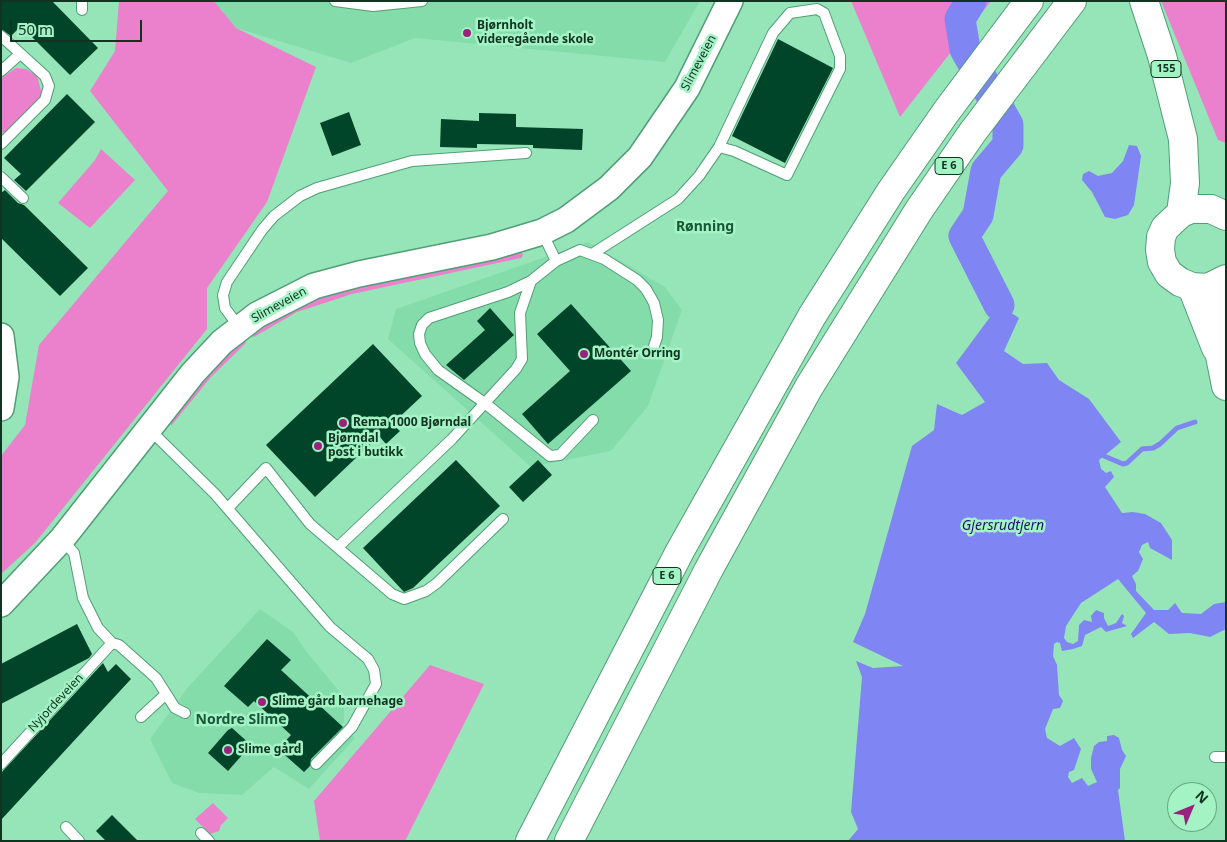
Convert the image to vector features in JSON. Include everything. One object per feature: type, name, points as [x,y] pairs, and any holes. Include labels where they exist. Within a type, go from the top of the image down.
[{"type":"main road","name":"E 6","points":[[530,841],[680,551],[812,316],[892,191],[946,112],[1029,1]]},
{"type":"main road","name":"E 6","points":[[569,841],[748,496],[837,339],[919,210],[972,133],[1072,1]]},
{"type":"main road","name":"155","points":[[1144,1],[1162,56],[1183,139],[1186,183],[1181,213]]},
{"type":"main road","name":"155","points":[[1183,139],[1218,212]]},
{"type":"main road","name":"155","points":[[1181,213],[1191,209],[1218,212]]},
{"type":"main road","points":[[1181,213],[1171,220],[1161,237],[1162,262],[1169,274],[1192,287],[1208,288],[1224,281],[1220,356],[1226,386]]},
{"type":"main road","points":[[1192,287],[1208,333],[1220,356]]},
{"type":"street","name":"Slimeveien","points":[[662,121],[676,84],[717,1]]},
{"type":"street","name":"Slimeveien","points":[[1,604],[62,539],[193,373],[239,327],[275,304],[314,286],[358,274],[492,247],[542,232],[566,220],[615,183],[640,157],[662,121],[687,88],[730,1]]},
{"type":"street","points":[[1,336],[6,377],[1,408]]},
{"type":"lane","points":[[336,1],[373,6],[422,1]]},
{"type":"lane","points":[[592,254],[678,199],[699,176],[719,147],[773,33],[790,13],[818,9],[824,13],[840,56],[840,69],[787,175],[734,151],[719,147]]},
{"type":"lane","points":[[1,36],[45,76],[49,86],[48,95],[1,144]]},
{"type":"lane","points":[[1,72],[20,54]]},
{"type":"lane","points":[[239,327],[225,308],[223,294],[228,282],[262,230],[274,216],[300,196],[317,188],[412,161],[526,153]]},
{"type":"lane","points":[[1,177],[23,198]]},
{"type":"lane","points":[[542,232],[556,261]]},
{"type":"lane","points":[[593,420],[560,455],[550,456],[486,404],[446,376],[425,354],[419,334],[422,325],[429,318],[508,292],[532,281],[556,261],[580,250],[604,258],[637,280],[646,289],[654,303],[658,320],[658,336],[653,349]]},
{"type":"lane","points":[[338,547],[452,439],[505,384],[522,359],[520,313],[532,281]]},
{"type":"lane","points":[[149,428],[228,508],[330,627],[368,659],[374,670],[376,684],[352,727],[316,764]]},
{"type":"lane","points":[[228,508],[266,468],[310,524],[392,594],[407,599],[426,591],[437,583],[502,519]]},
{"type":"lane","points":[[62,539],[74,553],[81,592],[90,616],[112,643],[119,645],[156,678],[175,708],[185,713]]},
{"type":"lane","name":"Nyjordeveien","points":[[1,764],[112,643]]},
{"type":"lane","points":[[140,717],[165,695]]},
{"type":"lane","points":[[66,827],[79,841]]},
{"type":"lane","points":[[201,833],[209,841]]},
{"type":"shaded area","points":[[119,1],[214,1],[236,28],[316,67],[267,202],[207,288],[207,329],[35,543],[1,574],[1,456],[25,425],[39,345],[168,191],[90,91],[115,51]]},
{"type":"shaded area","name":"Bjørnholt videregående skole","points":[[214,1],[700,1],[665,62],[415,38],[351,63],[236,28]]},
{"type":"shaded area","points":[[851,1],[991,1],[900,117]]},
{"type":"shaded area","points":[[1161,1],[1226,1],[1226,143],[1218,140]]},
{"type":"shaded area","points":[[16,68],[26,69],[37,76],[42,94],[39,100],[6,132],[1,133],[1,78]]},
{"type":"shaded area","points":[[101,149],[135,180],[90,228],[58,203],[95,160]]},
{"type":"shaded area","points":[[588,242],[665,287],[682,310],[648,406],[611,451],[531,467],[388,339],[396,309]]},
{"type":"shaded area","points":[[520,249],[523,255],[521,258],[352,294],[297,312],[254,337],[249,332],[312,297]]},
{"type":"shaded area","points":[[241,338],[246,343],[211,377],[171,426],[171,416],[203,376]]},
{"type":"shaded area","name":"Slime gård barnehage","points":[[260,609],[293,632],[306,651],[344,697],[344,722],[341,725],[355,738],[309,789],[274,767],[242,795],[199,793],[172,783],[150,739],[189,686]]},
{"type":"shaded area","points":[[430,665],[484,684],[405,841],[320,841],[314,801]]},
{"type":"shaded area","points":[[213,803],[228,818],[221,825],[219,831],[210,834],[195,819]]},
{"type":"water","points":[[1129,145],[1137,146],[1141,156],[1134,205],[1128,215],[1115,219],[1105,217],[1092,192],[1082,180],[1083,174],[1089,171],[1098,176],[1112,173],[1123,161]]},
{"type":"water","name":"Gjersrudtjern","points":[[999,305],[1019,318],[1004,351],[1023,364],[1047,363],[1059,380],[1089,399],[1121,442],[1099,460],[1101,469],[1106,473],[1111,471],[1114,477],[1105,487],[1122,513],[1145,514],[1161,523],[1172,540],[1172,560],[1150,548],[1148,542],[1142,545],[1139,552],[1143,559],[1138,571],[1132,576],[1136,584],[1136,591],[1154,610],[1168,610],[1175,603],[1182,613],[1201,614],[1214,604],[1226,602],[1226,629],[1210,637],[1190,633],[1169,634],[1154,622],[1133,638],[1131,634],[1146,613],[1118,579],[1081,603],[1066,626],[1064,638],[1067,642],[1073,644],[1078,641],[1079,625],[1084,620],[1092,622],[1091,616],[1096,610],[1104,613],[1108,626],[1116,623],[1122,614],[1124,616],[1122,623],[1127,626],[1106,632],[1101,627],[1085,635],[1082,646],[1073,649],[1062,651],[1060,643],[1054,644],[1053,656],[1057,665],[1059,695],[1063,701],[1060,708],[1053,709],[1045,729],[1047,738],[1060,746],[1074,738],[1081,749],[1074,770],[1069,772],[1068,777],[1072,783],[1082,778],[1088,786],[1097,782],[1091,769],[1094,746],[1099,742],[1107,741],[1107,736],[1114,735],[1119,738],[1122,750],[1126,756],[1120,769],[1120,788],[1118,790],[1125,841],[848,841],[858,829],[851,812],[862,677],[856,661],[873,668],[903,666],[853,642],[865,614],[912,446],[934,430],[937,404],[962,415],[985,402],[956,363]]},
{"type":"building","points":[[1,1],[52,1],[98,48],[70,75],[21,26],[11,36],[1,29]]},
{"type":"building","points":[[778,39],[833,68],[785,163],[732,136]]},
{"type":"building","points":[[67,94],[95,122],[26,191],[14,180],[21,174],[4,158]]},
{"type":"building","points":[[349,112],[361,145],[332,156],[320,123]]},
{"type":"building","points":[[479,113],[516,114],[516,127],[583,129],[582,150],[533,148],[533,145],[477,144],[477,148],[440,147],[441,119],[479,121]]},
{"type":"building","points":[[5,190],[18,203],[24,205],[88,268],[60,296],[1,238],[1,193]]},
{"type":"building","points":[[571,304],[631,371],[548,444],[522,414],[570,371],[537,334]]},
{"type":"building","points":[[490,308],[514,335],[464,380],[446,365],[485,330],[477,321]]},
{"type":"building","points":[[373,344],[422,396],[392,424],[400,431],[386,444],[379,436],[315,497],[266,445]]},
{"type":"building","points":[[456,460],[500,506],[413,588],[404,592],[363,548]]},
{"type":"building","points":[[538,460],[552,475],[523,502],[509,487]]},
{"type":"building","points":[[77,624],[92,654],[89,658],[1,704],[1,664]]},
{"type":"building","points":[[267,639],[291,660],[281,670],[343,727],[311,759],[310,766],[304,772],[278,749],[291,735],[254,701],[248,707],[224,686]]},
{"type":"building","points":[[103,663],[108,672],[116,664],[131,679],[1,820],[1,773]]},
{"type":"building","name":"Slime gård","points":[[232,728],[251,745],[228,771],[208,753],[228,730]]},
{"type":"building","points":[[112,815],[138,841],[106,841],[96,831]]},
{"type":"waterway","points":[[971,1],[960,19],[965,49],[1008,125],[1008,145],[986,171],[978,215],[964,236],[999,305]]},
{"type":"waterway","points":[[1104,456],[1123,464],[1127,463],[1142,449],[1153,448],[1177,428],[1195,422]]},
{"type":"place","name":"Bjørnholt videregående skole","points":[[467,33]]},
{"type":"place","name":"Montér Orring","points":[[584,354]]},
{"type":"place","name":"Rema 1000 Bjørndal","points":[[343,423]]},
{"type":"place","name":"Bjørndal post i butikk","points":[[318,446]]},
{"type":"place","name":"Slime gård barnehage","points":[[262,702]]},
{"type":"place","name":"Slime gård","points":[[228,750]]},
{"type":"district","name":"Rønning","points":[[705,227]]},
{"type":"district","name":"Nordre Slime","points":[[241,720]]}]
